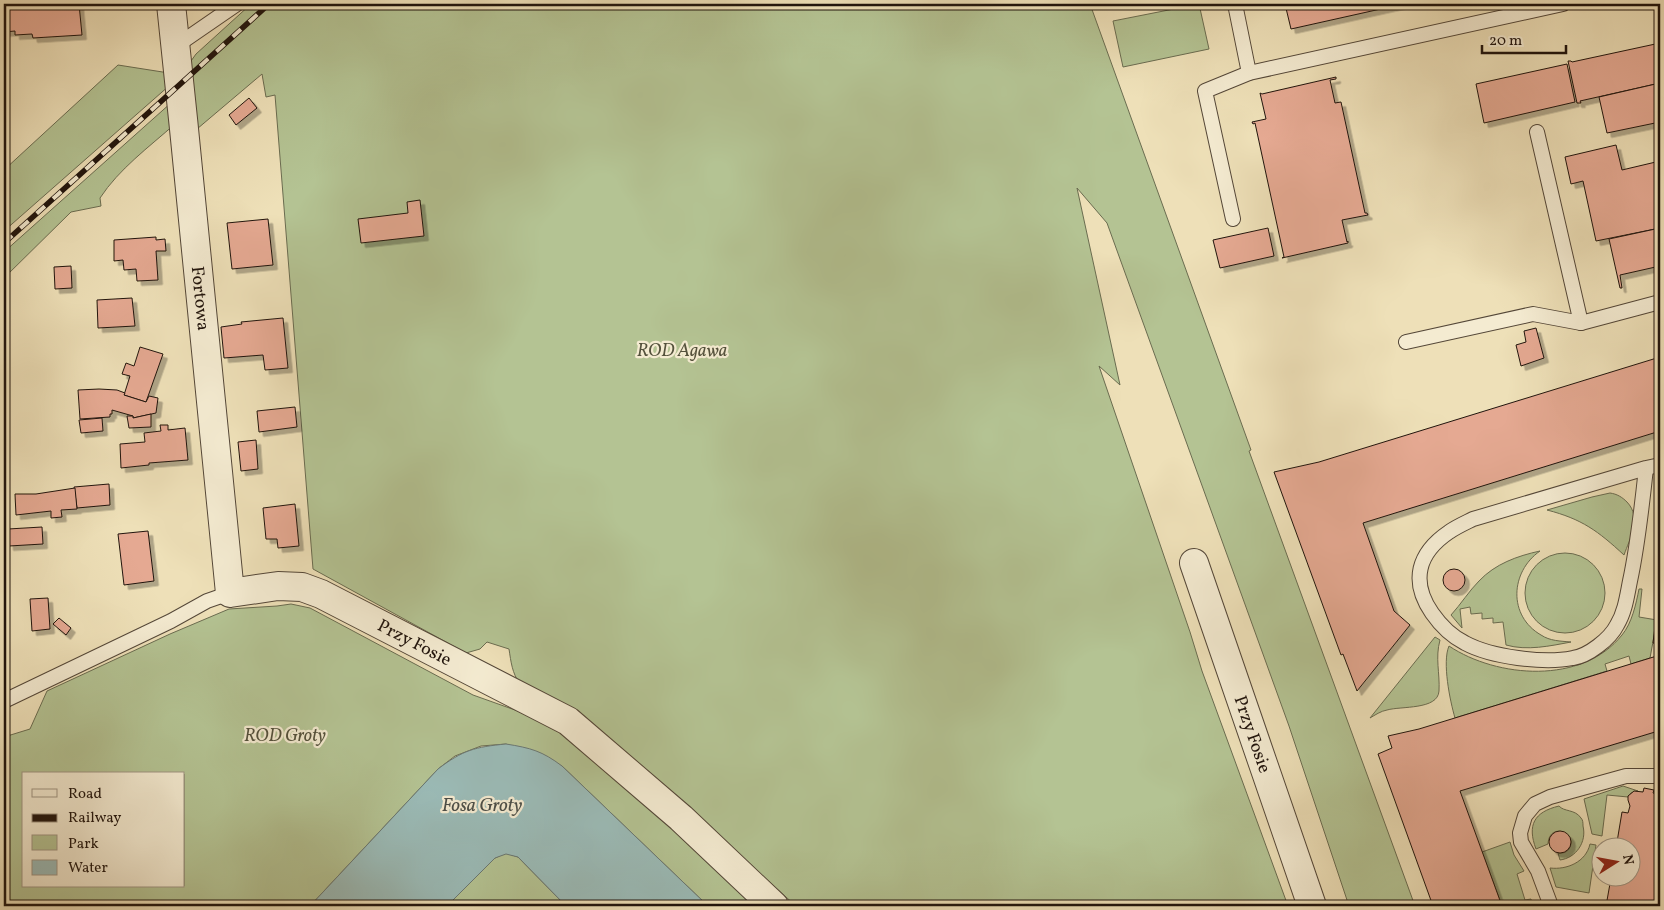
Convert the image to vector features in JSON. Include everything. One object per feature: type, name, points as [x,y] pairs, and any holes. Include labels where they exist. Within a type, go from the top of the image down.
[{"type":"street","name":"Fortowa","points":[[171,4],[230,593]]},
{"type":"street","name":"Przy Fosie","points":[[1194,563],[1312,906]]},
{"type":"street","name":"Przy Fosie","points":[[230,593],[278,586],[302,587],[321,594],[568,721],[681,818],[774,906]]},
{"type":"lane","points":[[176,46],[237,4]]},
{"type":"lane","points":[[1235,4],[1250,72]]},
{"type":"lane","points":[[1233,219],[1205,91],[1250,72],[1528,7],[1563,4]]},
{"type":"lane","points":[[1538,132],[1581,323]]},
{"type":"lane","points":[[1406,342],[1533,314],[1581,323],[1660,302]]},
{"type":"lane","points":[[1653,467],[1626,603],[1617,626],[1600,645],[1574,658],[1549,660],[1491,654],[1466,644],[1448,633],[1426,605],[1418,574],[1422,563],[1434,544],[1449,532],[1473,519],[1653,467]]},
{"type":"lane","name":"Przy Fosie","points":[[4,701],[170,621],[207,601],[230,593]]},
{"type":"lane","points":[[1551,906],[1538,870],[1521,842],[1520,832],[1525,816],[1535,804],[1550,797],[1626,776],[1660,776]]},
{"type":"green space","name":"ROD Agawa","points":[[251,4],[1090,4],[1251,450],[1249,451],[1415,906],[1349,906],[1289,726],[1107,223],[1077,188],[1120,385],[1099,366],[1202,671],[1288,906],[796,906],[591,722],[520,684],[511,663],[509,649],[487,642],[480,649],[466,653],[313,569],[275,95],[266,97],[262,74],[197,129],[190,67],[191,61],[196,54]]},
{"type":"green space","points":[[1199,4],[1209,49],[1123,67],[1113,21]]},
{"type":"green space","points":[[118,65],[169,73],[170,85],[4,231],[4,170]]},
{"type":"green space","points":[[172,102],[175,124],[116,177],[100,198],[101,206],[71,212],[4,278],[4,252]]},
{"type":"green space","points":[[1610,493],[1625,500],[1634,515],[1632,535],[1624,555],[1589,527],[1570,517],[1547,510],[1592,497]]},
{"type":"green space","points":[[1540,551],[1530,560],[1518,582],[1518,606],[1530,627],[1541,635],[1552,640],[1571,642],[1530,648],[1514,647],[1506,645],[1503,622],[1493,623],[1493,618],[1482,619],[1482,613],[1471,614],[1470,607],[1460,609],[1462,628],[1451,615],[1485,575],[1499,565],[1515,558]]},
{"type":"green space","points":[[1565,553],[1580,556],[1593,565],[1602,578],[1605,593],[1602,608],[1593,621],[1580,630],[1565,633],[1550,630],[1537,621],[1528,608],[1525,593],[1528,578],[1537,565],[1550,556]]},
{"type":"green space","points":[[1639,589],[1642,589],[1639,617],[1657,620],[1650,658],[1631,664],[1629,656],[1605,664],[1607,671],[1455,718],[1449,692],[1446,662],[1449,646],[1469,657],[1491,665],[1514,670],[1562,669],[1585,662],[1605,651],[1622,635],[1631,619]]},
{"type":"green space","name":"ROD Groty","points":[[291,604],[310,608],[473,695],[515,710],[581,739],[757,906],[708,906],[562,766],[506,744],[481,746],[455,756],[438,769],[310,906],[4,906],[4,737],[30,729],[47,691],[229,609]]},
{"type":"green space","points":[[1435,637],[1440,640],[1438,659],[1439,691],[1437,697],[1426,704],[1385,711],[1370,718]]},
{"type":"green space","points":[[1623,786],[1638,791],[1631,793],[1628,797],[1607,795],[1602,836],[1592,834],[1584,799]]},
{"type":"green space","points":[[1559,806],[1579,815],[1583,821],[1584,832],[1582,843],[1575,853],[1566,859],[1560,860],[1558,853],[1567,851],[1571,843],[1567,834],[1558,831],[1553,833],[1548,844],[1536,849],[1532,833],[1538,816]]},
{"type":"green space","points":[[1510,842],[1514,855],[1524,871],[1517,874],[1525,900],[1531,899],[1532,906],[1502,906],[1482,852]]},
{"type":"green space","points":[[1590,844],[1592,844],[1592,872],[1589,893],[1556,887],[1550,868],[1563,868],[1575,864],[1588,850]]},
{"type":"green space","points":[[506,853],[518,857],[566,906],[447,906],[495,858]]},
{"type":"water","name":"Fosa Groty","points":[[506,744],[536,751],[562,766],[708,906],[566,906],[518,857],[506,854],[495,858],[447,906],[310,906],[438,769],[470,750]]},
{"type":"building","points":[[79,4],[82,35],[33,38],[32,34],[15,35],[15,31],[4,32],[4,6]]},
{"type":"building","points":[[1285,4],[1403,4],[1291,29]]},
{"type":"building","points":[[1660,43],[1660,83],[1577,103],[1568,61],[1572,62]]},
{"type":"building","points":[[1567,64],[1575,102],[1484,123],[1476,84]]},
{"type":"building","points":[[1336,77],[1336,79],[1330,80],[1335,103],[1341,102],[1365,213],[1368,215],[1342,220],[1348,243],[1282,258],[1284,257],[1255,123],[1253,124],[1252,122],[1266,119],[1260,93]]},
{"type":"building","points":[[1660,83],[1660,122],[1607,133],[1599,97]]},
{"type":"building","points":[[249,98],[257,108],[236,125],[229,115]]},
{"type":"building","points":[[1616,145],[1622,170],[1660,161],[1660,228],[1596,241],[1583,181],[1571,184],[1565,157]]},
{"type":"building","points":[[420,200],[424,236],[361,243],[358,219],[408,213],[407,202]]},
{"type":"building","points":[[268,219],[273,265],[232,269],[227,223]]},
{"type":"building","points":[[1268,228],[1274,256],[1220,268],[1213,240]]},
{"type":"building","points":[[1660,228],[1660,266],[1620,275],[1622,288],[1620,288],[1609,239]]},
{"type":"building","points":[[156,237],[156,240],[165,239],[166,251],[156,251],[158,280],[137,281],[136,269],[124,270],[123,260],[114,261],[114,240]]},
{"type":"building","points":[[71,266],[72,288],[55,289],[54,267]]},
{"type":"building","points":[[132,298],[135,326],[98,328],[97,300]]},
{"type":"building","points":[[283,318],[288,368],[265,370],[263,355],[224,358],[221,327],[242,324],[241,322]]},
{"type":"building","points":[[1536,328],[1544,358],[1521,366],[1516,345],[1526,342],[1524,331]]},
{"type":"building","points":[[140,347],[163,354],[146,402],[124,395],[130,376],[122,374],[126,363],[134,366]]},
{"type":"building","points":[[1660,357],[1660,431],[1363,523],[1394,611],[1410,625],[1357,691],[1343,654],[1341,655],[1274,472],[1319,462]]},
{"type":"building","points":[[78,390],[117,390],[125,393],[124,395],[146,402],[149,396],[158,398],[156,413],[133,418],[133,416],[112,410],[110,417],[80,419]]},
{"type":"building","points":[[295,407],[297,427],[259,432],[257,411]]},
{"type":"building","points":[[151,414],[151,427],[129,428],[127,416],[133,416],[133,418]]},
{"type":"building","points":[[102,418],[103,431],[81,433],[79,420]]},
{"type":"building","points":[[160,425],[168,425],[168,430],[185,428],[188,460],[149,463],[149,465],[121,468],[120,444],[145,442],[144,433],[161,431]]},
{"type":"building","points":[[256,440],[258,469],[241,471],[238,442]]},
{"type":"building","points":[[109,484],[110,505],[77,508],[74,487]]},
{"type":"building","points":[[75,488],[77,509],[61,510],[62,517],[51,518],[51,511],[16,515],[15,494],[36,494]]},
{"type":"building","points":[[295,504],[299,546],[278,548],[277,539],[266,539],[263,508]]},
{"type":"building","points":[[42,527],[43,544],[9,546],[8,529]]},
{"type":"building","points":[[148,531],[154,581],[124,585],[118,534]]},
{"type":"building","points":[[1454,569],[1462,572],[1465,580],[1462,588],[1454,591],[1446,588],[1443,580],[1446,572]]},
{"type":"building","points":[[1660,586],[1660,644],[1653,643]]},
{"type":"building","points":[[48,598],[50,629],[32,631],[30,599]]},
{"type":"building","points":[[59,618],[71,628],[66,635],[53,624]]},
{"type":"building","points":[[1660,655],[1660,733],[1655,732],[1460,791],[1502,906],[1433,906],[1378,754],[1392,748],[1388,736],[1419,729]]},
{"type":"building","points":[[1660,740],[1660,764],[1656,763]]},
{"type":"building","points":[[1644,788],[1654,790],[1653,793],[1660,795],[1660,906],[1606,906],[1609,888],[1642,888],[1642,838],[1618,838],[1622,812],[1628,813],[1630,806],[1628,796],[1634,791],[1643,792]]},
{"type":"building","points":[[1560,831],[1568,834],[1571,842],[1568,850],[1560,853],[1552,850],[1549,842],[1552,834]]},
{"type":"railway","points":[[4,243],[269,4]]}]
